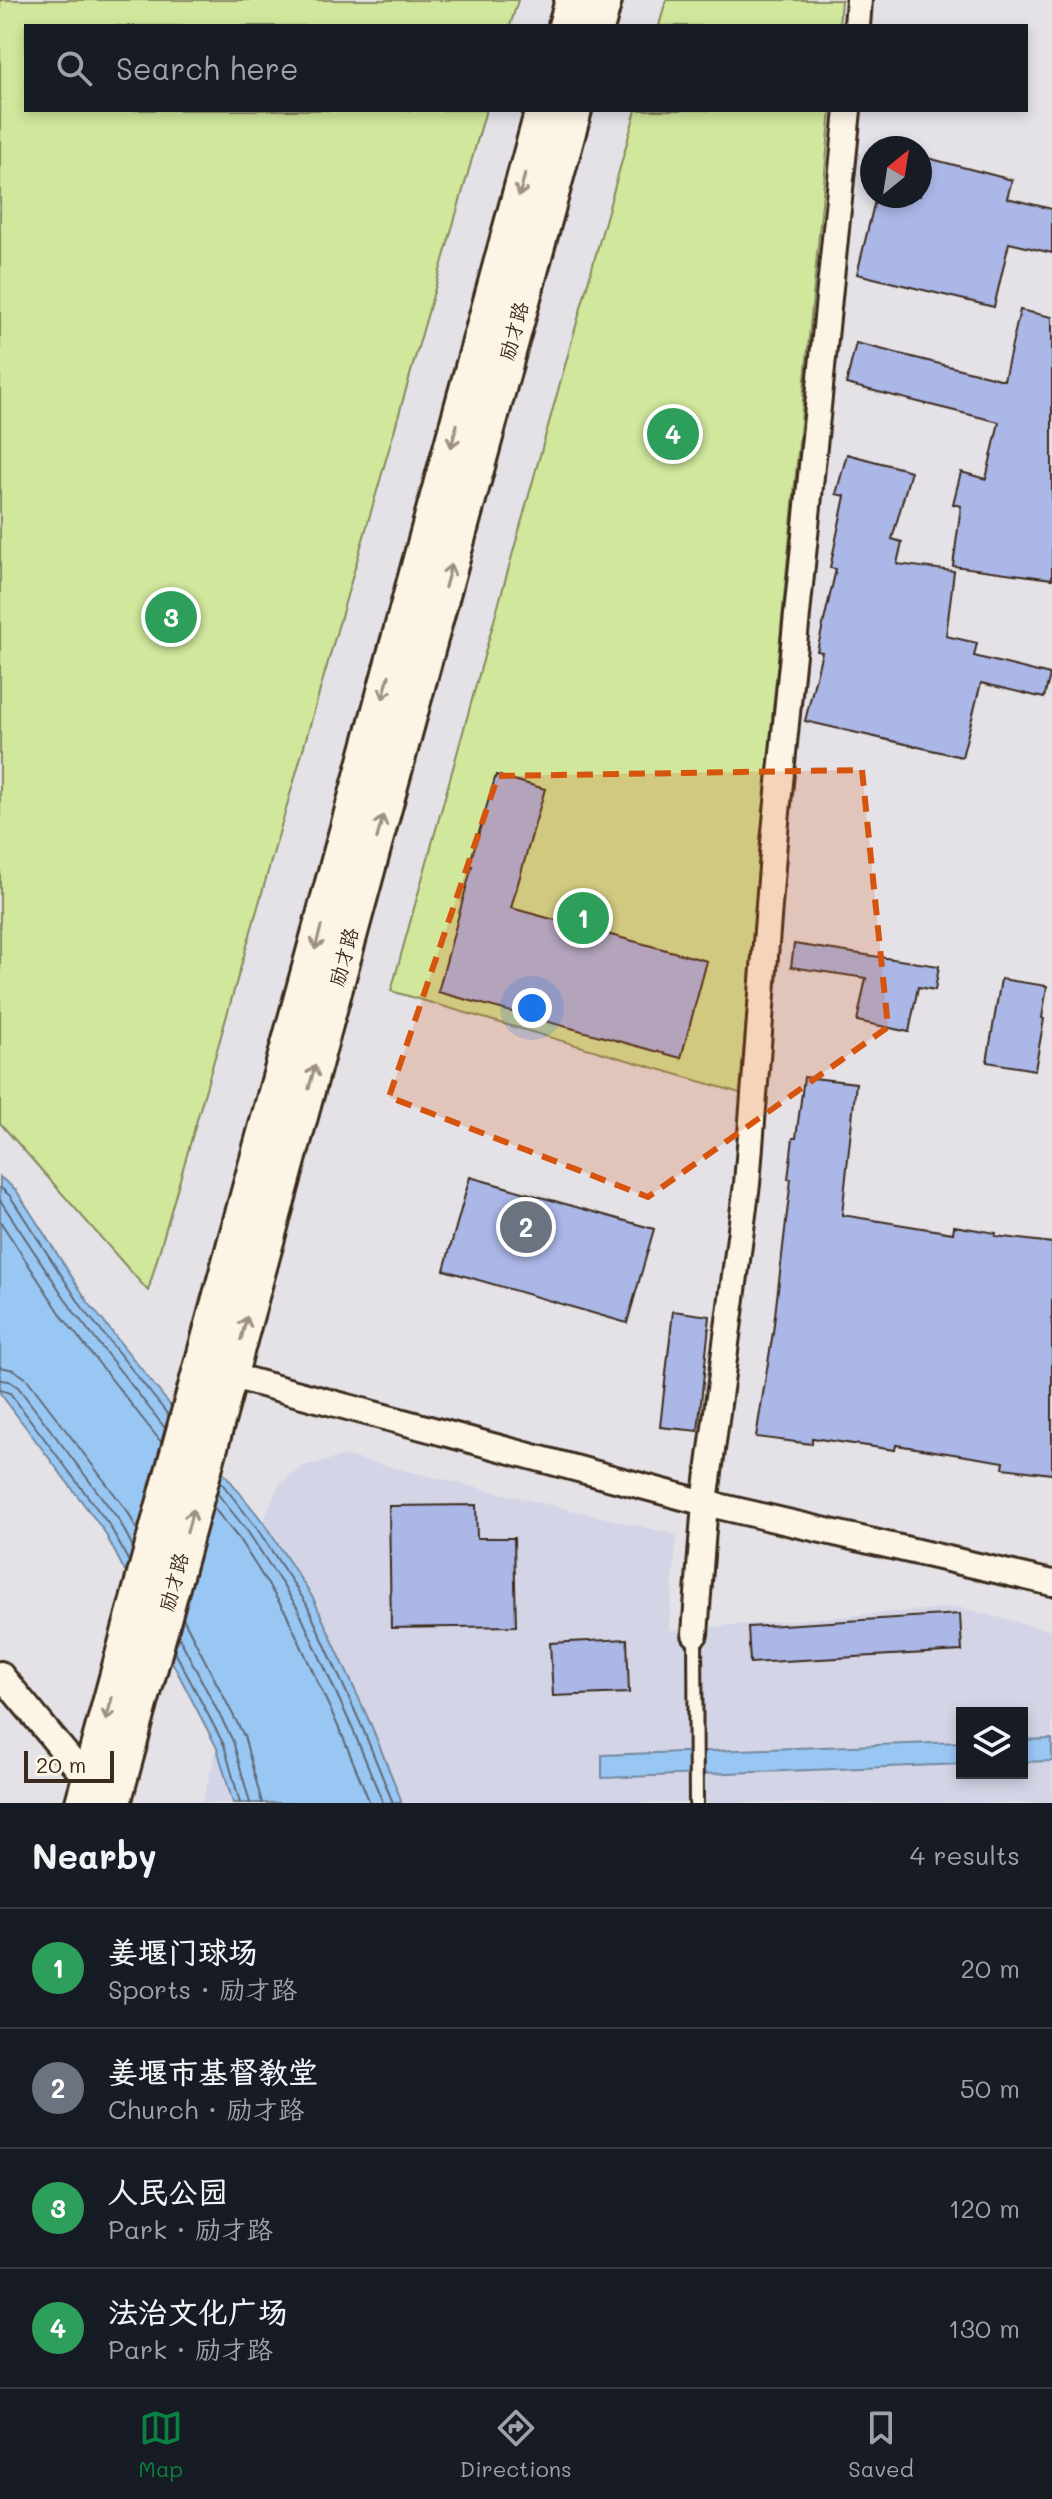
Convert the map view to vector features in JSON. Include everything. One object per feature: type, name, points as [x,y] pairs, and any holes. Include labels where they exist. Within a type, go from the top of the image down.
[{"type":"street","points":[[567,24],[573,0]]},
{"type":"street","points":[[598,24],[604,0]]},
{"type":"street","points":[[857,24],[859,0]]},
{"type":"street","name":"励才路","points":[[95,1796],[149,1678],[215,1430],[216,1372],[542,112]]},
{"type":"street","name":"励才路","points":[[95,1796],[129,1634],[191,1406],[216,1372],[573,112]]},
{"type":"street","points":[[695,1634],[705,1503],[747,1184],[774,842],[848,112]]},
{"type":"street","points":[[216,1372],[705,1503],[1052,1583]]},
{"type":"street","points":[[0,1674],[95,1796]]},
{"type":"lane","points":[[695,1634],[696,1803]]},
{"type":"highlighted area","points":[[862,770],[888,1027],[648,1197],[389,1097],[498,776]]},
{"type":"shaded area","points":[[345,1456],[677,1535],[669,1630],[958,1607],[1052,1631],[1052,1803],[202,1803],[217,1748],[263,1522],[279,1485],[303,1466]]},
{"type":"green space","points":[[0,0],[518,0],[511,24],[24,24],[24,112],[485,112],[148,1291],[0,1123]]},
{"type":"green space","points":[[666,0],[841,0],[839,24],[660,24]]},
{"type":"green space","points":[[635,112],[831,112],[760,846],[740,1093],[391,991]]},
{"type":"water","points":[[0,1177],[16,1190],[88,1302],[263,1522],[313,1598],[371,1725],[401,1803],[233,1803],[217,1748],[104,1531],[0,1393]]},
{"type":"water","points":[[1052,1739],[1052,1761],[1028,1762],[1028,1740]]},
{"type":"water","points":[[956,1742],[956,1764],[602,1778],[602,1755]]},
{"type":"building","points":[[932,159],[1012,180],[1007,198],[1052,209],[1052,253],[1009,243],[994,307],[857,274],[873,208],[932,208]]},
{"type":"building","points":[[1020,310],[1052,317],[1052,579],[953,566],[961,506],[953,504],[961,472],[986,479],[999,422],[846,384],[856,343],[1004,380]]},
{"type":"building","points":[[847,454],[911,471],[892,539],[902,542],[897,564],[954,571],[946,636],[977,643],[974,656],[1050,675],[1044,698],[981,683],[962,757],[805,721],[822,652],[817,651],[836,569],[830,568],[845,496],[836,494]]},
{"type":"building","points":[[496,775],[545,789],[511,908],[707,961],[681,1058],[438,992],[472,866],[469,866]]},
{"type":"building","points":[[794,944],[939,966],[935,990],[918,987],[909,1032],[857,1021],[866,978],[791,967]]},
{"type":"building","points":[[1001,979],[1047,986],[1035,1070],[987,1062]]},
{"type":"building","points":[[804,1077],[856,1083],[842,1215],[953,1233],[954,1226],[996,1233],[995,1236],[1052,1243],[1052,1474],[1003,1468],[1004,1462],[896,1445],[895,1450],[812,1438],[812,1444],[756,1437],[773,1332],[791,1179],[788,1179]]},
{"type":"building","points":[[470,1177],[654,1229],[627,1323],[444,1270]]},
{"type":"building","points":[[673,1311],[710,1316],[698,1431],[660,1427]]},
{"type":"building","points":[[476,1505],[477,1538],[514,1538],[516,1626],[391,1628],[389,1506]]},
{"type":"building","points":[[960,1614],[962,1651],[750,1663],[748,1627]]},
{"type":"building","points":[[627,1639],[629,1693],[553,1696],[550,1643]]},
{"type":"place","name":"法治文化广场","points":[[673,434]]},
{"type":"place","name":"人民公园","points":[[171,617]]},
{"type":"place","name":"姜堰门球场","points":[[583,918]]},
{"type":"place","name":"姜堰市基督教堂","points":[[526,1227]]}]
